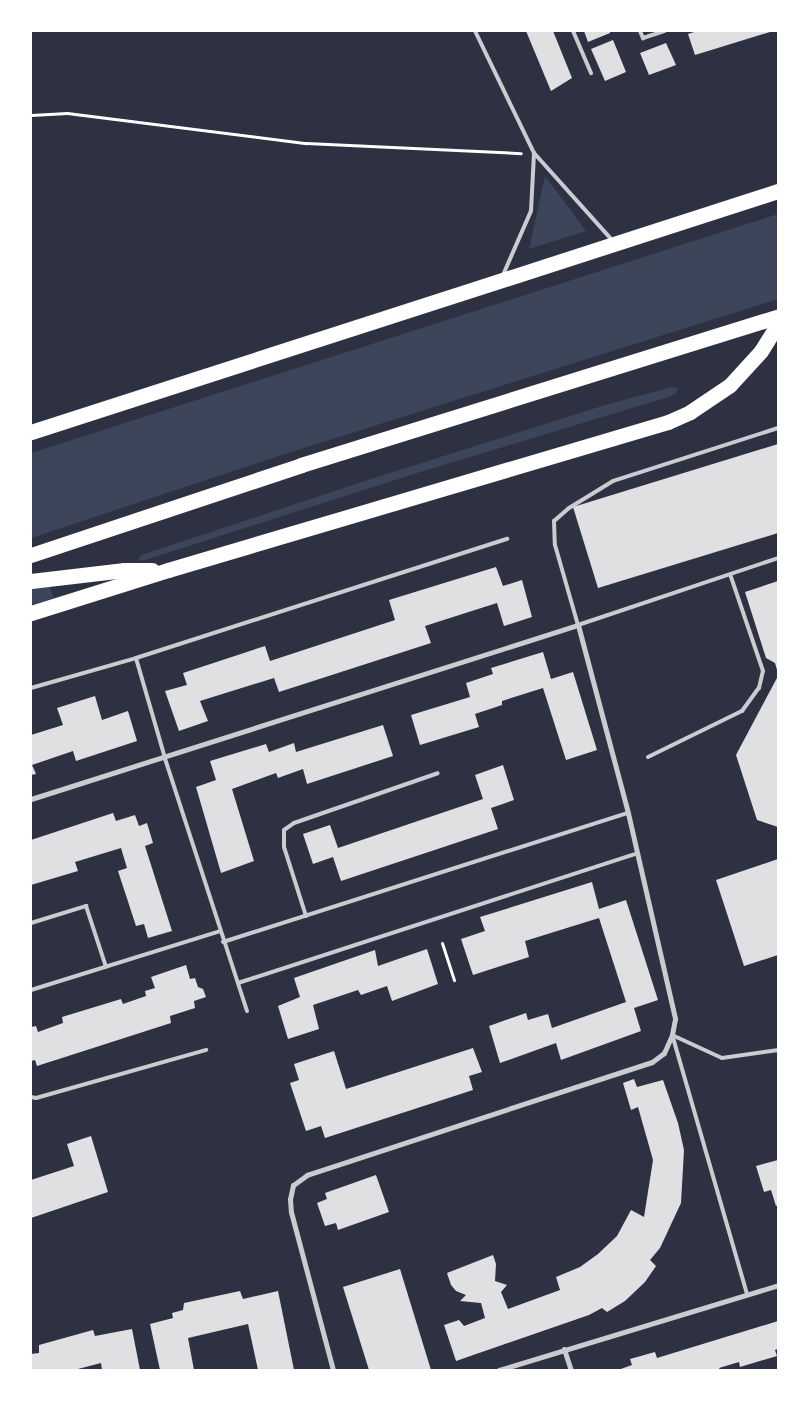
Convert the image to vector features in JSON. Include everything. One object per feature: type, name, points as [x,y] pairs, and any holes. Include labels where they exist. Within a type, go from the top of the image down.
[{"type":"highway","points":[[31,432],[614,242],[778,191]]},
{"type":"highway","points":[[31,555],[301,465],[778,316]]},
{"type":"highway","points":[[31,613],[168,570],[668,422],[690,412],[730,384],[761,351],[778,324]]},
{"type":"highway","points":[[31,580],[124,570],[168,570]]},
{"type":"street","points":[[31,799],[165,758],[578,625],[628,813],[675,1019],[672,1035],[664,1053],[652,1062],[307,1175],[294,1185],[290,1199],[291,1212],[333,1370]]},
{"type":"street","points":[[499,1370],[778,1285]]},
{"type":"street","points":[[564,1349],[571,1370]]},
{"type":"lane","points":[[475,31],[534,154],[614,242]]},
{"type":"lane","points":[[572,31],[591,73]]},
{"type":"lane","points":[[640,31],[643,38],[666,31]]},
{"type":"lane","points":[[501,280],[531,211],[534,154]]},
{"type":"lane","points":[[778,428],[613,481],[569,508],[554,521],[555,545],[578,625],[778,558]]},
{"type":"lane","points":[[31,688],[136,658],[507,539]]},
{"type":"lane","points":[[648,757],[742,711],[759,688],[763,671],[730,574]]},
{"type":"lane","points":[[136,658],[165,758],[247,1010]]},
{"type":"lane","points":[[306,916],[284,847],[284,830],[294,823],[438,773]]},
{"type":"lane","points":[[224,942],[628,813]]},
{"type":"lane","points":[[238,983],[636,854]]},
{"type":"lane","points":[[31,923],[86,906],[106,967]]},
{"type":"lane","points":[[31,990],[220,931]]},
{"type":"lane","points":[[672,1035],[722,1058],[778,1050]]},
{"type":"lane","points":[[672,1035],[747,1294]]},
{"type":"lane","points":[[31,1097],[36,1098],[206,1050]]},
{"type":"path","points":[[31,115],[67,113],[306,143],[534,154]]},
{"type":"path","points":[[442,943],[454,980]]},
{"type":"shaded area","points":[[545,176],[586,231],[529,249]]},
{"type":"shaded area","points":[[778,214],[778,299],[288,453],[31,538],[31,453]]},
{"type":"shaded area","points":[[672,387],[678,388],[676,393],[669,397],[417,473],[142,561],[138,559],[141,555],[368,480],[605,405]]},
{"type":"shaded area","points":[[49,585],[54,598],[31,605],[31,588]]},
{"type":"building","points":[[526,31],[553,31],[572,78],[551,91]]},
{"type":"building","points":[[584,31],[610,31],[610,33],[588,42]]},
{"type":"building","points":[[697,31],[770,32],[695,55],[688,34]]},
{"type":"building","points":[[613,40],[626,72],[605,81],[591,49]]},
{"type":"building","points":[[666,43],[676,65],[649,75],[640,53]]},
{"type":"building","points":[[778,444],[778,533],[598,588],[573,507]]},
{"type":"building","points":[[496,567],[503,586],[522,580],[532,617],[504,626],[497,603],[425,626],[431,643],[279,692],[274,678],[200,701],[208,721],[179,731],[165,691],[187,685],[183,673],[265,646],[270,661],[395,620],[389,600]]},
{"type":"building","points":[[778,581],[777,670],[775,663],[766,658],[745,592]]},
{"type":"building","points":[[543,652],[551,679],[573,672],[597,750],[566,760],[543,688],[502,701],[502,705],[475,714],[479,727],[420,745],[411,715],[470,697],[466,683],[493,674],[491,668]]},
{"type":"building","points":[[778,676],[778,827],[757,820],[736,755]]},
{"type":"building","points":[[95,696],[102,720],[128,711],[137,741],[76,761],[73,751],[32,765],[36,774],[31,775],[31,735],[63,725],[57,708]]},
{"type":"building","points":[[383,725],[393,756],[307,784],[303,769],[278,778],[276,773],[232,789],[254,861],[221,873],[196,787],[216,780],[210,761],[266,744],[269,752],[294,743],[296,752]]},
{"type":"building","points":[[503,765],[514,800],[491,808],[498,829],[341,881],[333,857],[313,864],[303,834],[330,825],[338,848],[483,799],[475,775]]},
{"type":"building","points":[[113,813],[116,821],[135,815],[139,826],[147,823],[153,843],[145,846],[172,931],[148,938],[144,924],[136,926],[118,871],[127,868],[121,848],[75,862],[78,871],[31,885],[31,840]]},
{"type":"building","points":[[778,859],[778,955],[744,966],[716,880]]},
{"type":"building","points":[[592,882],[599,909],[626,900],[658,1000],[634,1008],[641,1031],[561,1060],[556,1043],[500,1063],[489,1026],[526,1013],[528,1020],[548,1014],[552,1028],[626,1002],[599,918],[525,941],[529,957],[473,975],[461,939],[485,931],[480,917]]},
{"type":"building","points":[[427,949],[438,984],[392,1001],[387,986],[361,995],[358,990],[313,1005],[319,1029],[288,1039],[278,1006],[300,997],[294,978],[375,950],[378,966]]},
{"type":"building","points":[[186,965],[190,979],[195,978],[198,987],[203,989],[206,997],[194,1001],[195,1008],[170,1016],[171,1023],[37,1066],[35,1060],[31,1061],[31,1027],[36,1026],[38,1032],[63,1023],[62,1017],[121,999],[123,1004],[146,996],[145,991],[155,988],[151,977]]},
{"type":"building","points":[[473,1048],[482,1072],[469,1076],[473,1090],[325,1138],[321,1126],[306,1131],[290,1083],[299,1080],[294,1064],[334,1051],[346,1089]]},
{"type":"building","points":[[634,1079],[637,1087],[663,1080],[678,1123],[684,1150],[681,1203],[660,1248],[650,1260],[656,1266],[645,1282],[625,1301],[607,1312],[602,1308],[589,1315],[456,1361],[444,1325],[459,1320],[464,1326],[485,1318],[481,1303],[460,1301],[466,1295],[456,1291],[451,1285],[447,1273],[493,1255],[496,1264],[495,1281],[507,1285],[501,1292],[508,1309],[560,1290],[556,1277],[580,1267],[598,1254],[617,1236],[631,1210],[644,1217],[653,1160],[638,1107],[631,1110],[623,1083]]},
{"type":"building","points":[[91,1136],[108,1192],[31,1218],[31,1180],[74,1166],[67,1144]]},
{"type":"building","points":[[778,1160],[778,1205],[776,1206],[771,1190],[764,1192],[756,1166]]},
{"type":"building","points":[[376,1175],[389,1212],[338,1230],[336,1223],[325,1226],[317,1203],[327,1199],[325,1193]]},
{"type":"building","points":[[400,1269],[431,1370],[369,1370],[343,1287]]},
{"type":"building","points":[[240,1291],[243,1299],[278,1291],[294,1370],[258,1370],[248,1324],[188,1338],[194,1370],[160,1370],[150,1324],[173,1318],[172,1313],[183,1310],[184,1303]]},
{"type":"building","points":[[778,1321],[778,1349],[775,1350],[777,1356],[740,1367],[739,1362],[719,1368],[720,1370],[618,1370],[632,1365],[630,1359],[655,1352],[657,1358]]},
{"type":"building","points":[[132,1329],[140,1370],[102,1370],[101,1363],[74,1370],[31,1370],[31,1354],[39,1353],[39,1345],[93,1330],[95,1336]]}]
